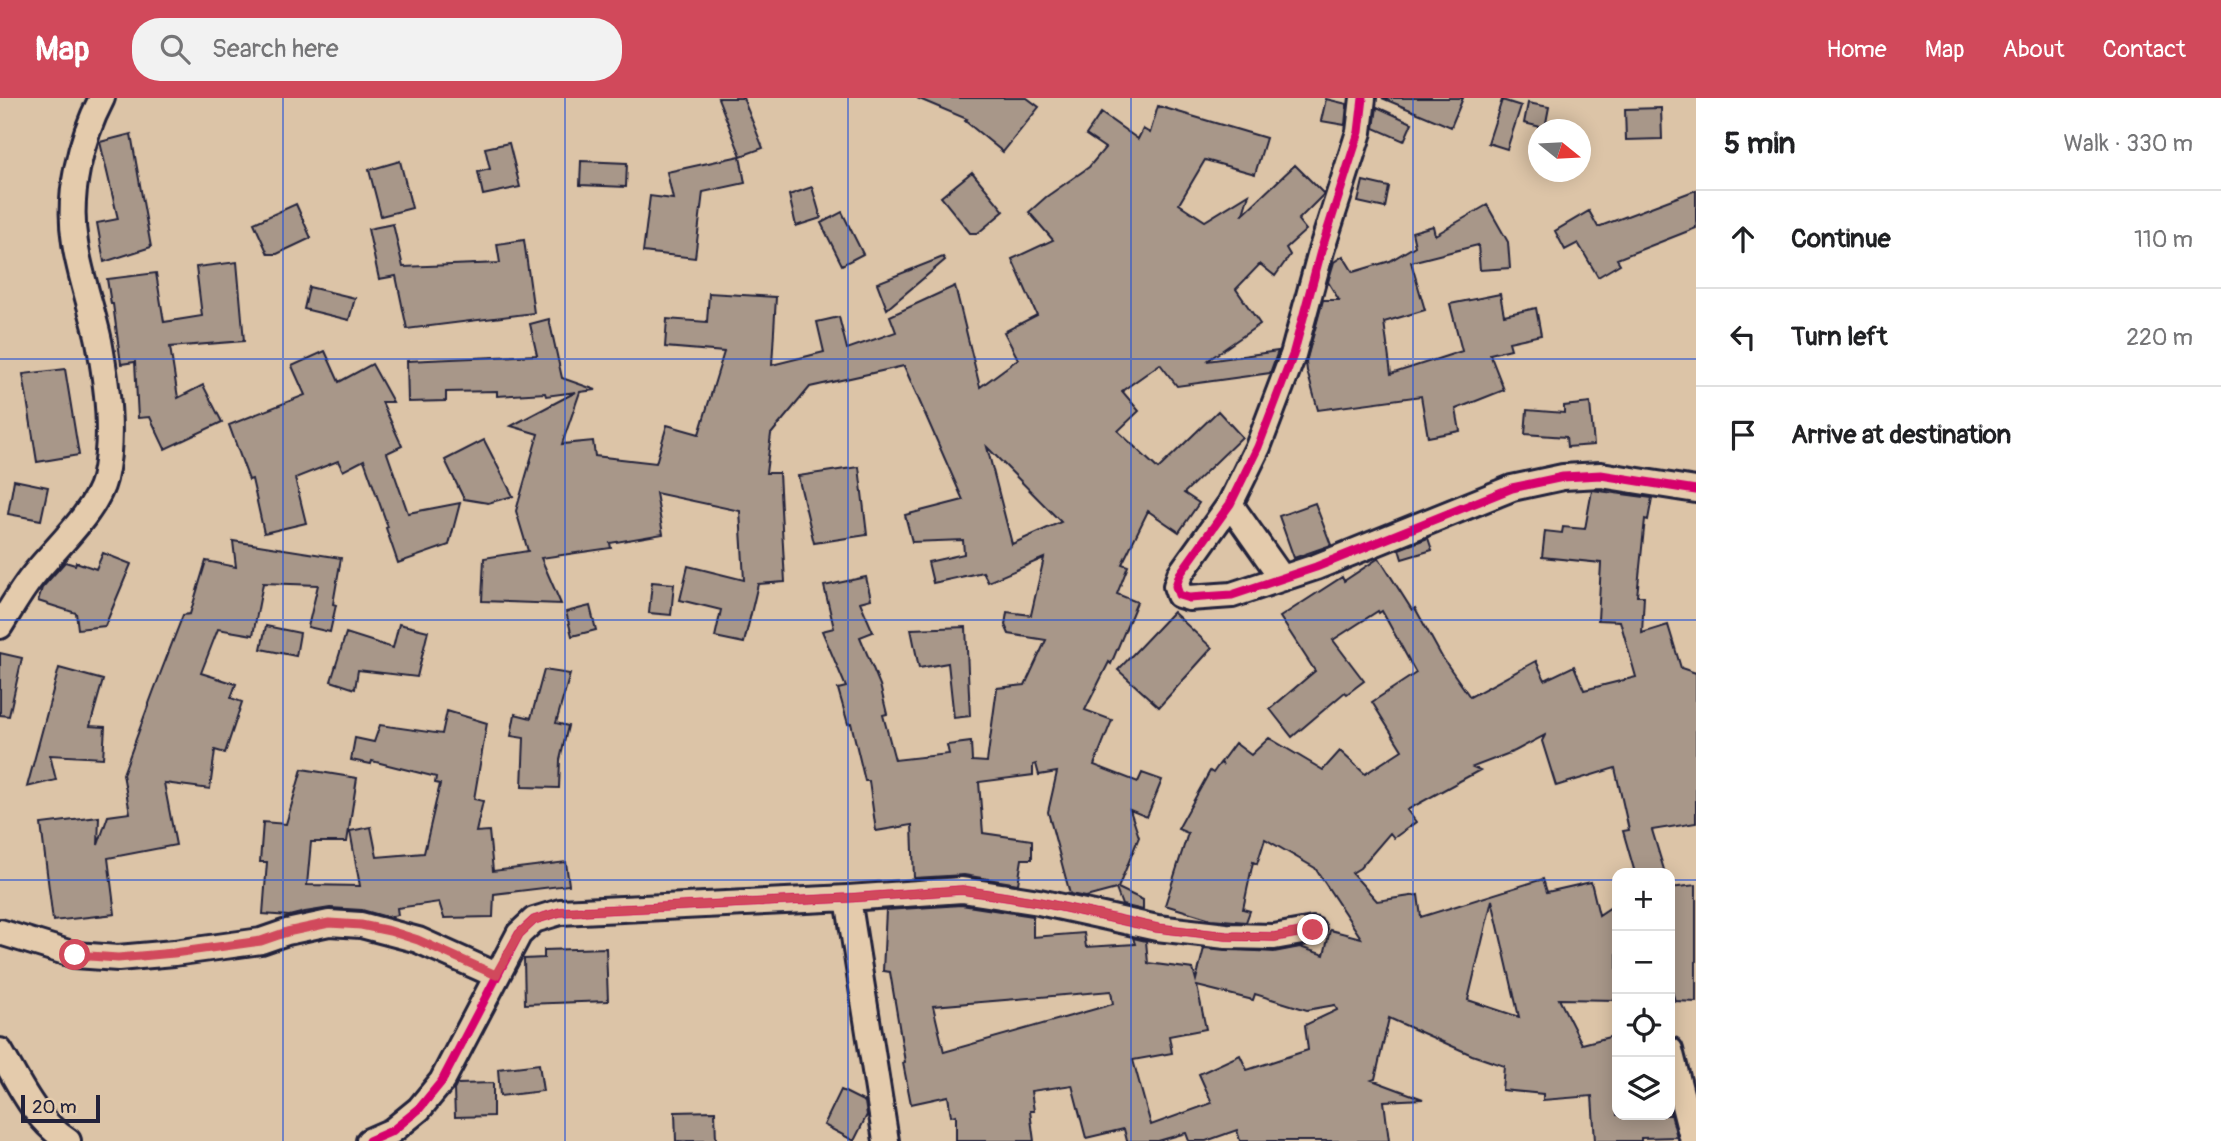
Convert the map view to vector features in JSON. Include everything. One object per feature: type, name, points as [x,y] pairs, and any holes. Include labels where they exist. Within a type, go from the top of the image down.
[{"type":"street","points":[[0,626],[30,579],[92,506],[104,481],[110,424],[99,342],[74,241],[73,202],[78,165],[91,118],[102,98]]},
{"type":"street","points":[[1363,98],[1360,132],[1321,251],[1293,355],[1258,447],[1230,504],[1180,574],[1176,586],[1179,595],[1189,598],[1232,595],[1317,567],[1512,488],[1537,482],[1563,477],[1601,475],[1696,490]]},
{"type":"street","points":[[1230,504],[1282,578]]},
{"type":"street","points":[[369,1141],[392,1131],[419,1109],[442,1081],[519,934],[534,920],[560,912],[962,890],[1039,902],[1157,928],[1226,936],[1275,937],[1313,930]]},
{"type":"street","points":[[848,898],[886,1141]]},
{"type":"street","points":[[0,932],[75,955],[118,958],[261,941],[329,923],[361,925],[418,940],[496,975]]},
{"type":"street","points":[[0,1051],[34,1110],[51,1130],[68,1141]]},
{"type":"street","points":[[1672,1057],[1693,1141]]},
{"type":"building","points":[[718,98],[743,98],[763,148],[741,156]]},
{"type":"building","points":[[917,98],[1027,98],[1039,107],[1003,152],[965,121],[967,119]]},
{"type":"building","points":[[1382,98],[1463,98],[1451,127]]},
{"type":"building","points":[[1326,99],[1347,104],[1345,125],[1321,121]]},
{"type":"building","points":[[1502,100],[1521,106],[1507,149],[1488,143]]},
{"type":"building","points":[[1528,103],[1549,107],[1547,119],[1528,119],[1528,124],[1524,123]]},
{"type":"building","points":[[1158,106],[1266,138],[1255,174],[1205,160],[1179,204],[1205,221],[1249,194],[1243,214],[1295,165],[1324,194],[1298,220],[1306,230],[1286,248],[1290,255],[1275,276],[1260,264],[1236,289],[1260,324],[1207,361],[1278,351],[1270,373],[1177,386],[1160,364],[1122,391],[1139,411],[1118,431],[1158,469],[1218,411],[1242,437],[1184,493],[1199,503],[1179,532],[1148,511],[1122,564],[1128,566],[1117,594],[1137,602],[1111,664],[1109,662],[1085,710],[1112,720],[1094,765],[1138,782],[1142,773],[1162,780],[1147,817],[1130,810],[1139,837],[1118,888],[1143,900],[1143,910],[1122,905],[1116,889],[1086,897],[1070,894],[1048,812],[1057,772],[1039,775],[1036,764],[1033,765],[1033,775],[979,782],[983,833],[1032,840],[1032,859],[1022,859],[1018,884],[964,875],[914,878],[912,825],[876,831],[869,781],[865,781],[851,723],[848,724],[838,689],[846,687],[822,631],[834,628],[824,586],[866,577],[871,599],[860,602],[873,632],[860,637],[880,685],[887,714],[883,715],[895,760],[949,754],[947,745],[971,742],[972,761],[987,762],[997,688],[1025,685],[1046,640],[1009,634],[1005,625],[1007,612],[1031,615],[1044,558],[988,582],[983,572],[933,583],[928,562],[964,554],[963,540],[912,542],[905,515],[963,500],[904,366],[810,387],[771,434],[766,473],[779,473],[785,582],[758,584],[744,643],[715,637],[721,610],[680,600],[688,566],[744,580],[740,511],[656,493],[663,534],[610,543],[611,548],[541,558],[561,604],[482,601],[484,558],[528,551],[516,511],[538,434],[511,426],[576,392],[546,396],[545,393],[497,396],[497,391],[446,392],[446,401],[408,402],[407,361],[537,355],[530,324],[549,319],[562,378],[596,390],[580,392],[562,444],[593,441],[595,456],[656,463],[667,425],[699,434],[724,352],[665,347],[667,319],[707,322],[709,293],[776,297],[772,365],[824,352],[817,322],[839,317],[847,349],[896,332],[890,316],[955,286],[980,387],[1018,359],[1004,332],[1037,315],[1012,259],[1053,240],[1029,212],[1089,167],[1105,148],[1086,135],[1101,113],[1138,139],[1143,129],[1150,133]],"holes":[[[987,447],[1061,522],[1012,544]]]},
{"type":"building","points":[[1377,107],[1412,123],[1404,141],[1374,128]]},
{"type":"building","points":[[1661,108],[1662,139],[1626,140],[1625,109]]},
{"type":"building","points":[[131,134],[151,247],[104,262],[97,223],[118,219],[100,142]]},
{"type":"building","points":[[509,143],[520,187],[483,195],[478,172],[490,169],[485,148]]},
{"type":"building","points":[[740,156],[745,183],[703,192],[695,258],[643,252],[650,196],[673,199],[667,172]]},
{"type":"building","points":[[400,161],[412,208],[381,216],[369,170]]},
{"type":"building","points":[[581,161],[627,163],[626,187],[580,185]]},
{"type":"building","points":[[972,172],[1004,211],[978,233],[970,233],[941,197]]},
{"type":"building","points":[[1363,181],[1389,187],[1385,208],[1358,202]]},
{"type":"building","points":[[812,187],[821,218],[796,226],[789,195]]},
{"type":"building","points":[[1696,190],[1696,228],[1617,259],[1620,264],[1598,277],[1578,243],[1565,250],[1555,231],[1589,211],[1598,227]]},
{"type":"building","points":[[296,204],[311,238],[277,254],[268,254],[254,223]]},
{"type":"building","points":[[1487,205],[1508,242],[1510,268],[1480,270],[1478,245],[1411,262],[1425,310],[1384,322],[1391,374],[1462,351],[1450,304],[1500,294],[1504,315],[1536,308],[1541,335],[1509,342],[1511,349],[1490,354],[1504,390],[1456,409],[1460,431],[1428,437],[1421,396],[1318,410],[1306,362],[1323,300],[1339,300],[1328,282],[1334,262],[1343,256],[1353,272],[1390,261],[1415,246],[1412,232],[1433,226],[1435,235]]},
{"type":"building","points":[[842,212],[863,254],[842,265],[821,223]]},
{"type":"building","points":[[393,224],[403,267],[500,263],[497,244],[524,240],[534,313],[407,329],[396,276],[379,279],[368,229]]},
{"type":"building","points":[[943,257],[945,260],[887,309],[877,283]]},
{"type":"building","points":[[237,262],[244,341],[170,347],[178,398],[203,385],[222,422],[165,449],[150,417],[138,418],[135,362],[121,364],[107,279],[156,273],[164,322],[202,316],[196,267]]},
{"type":"building","points":[[309,287],[355,298],[349,320],[304,309]]},
{"type":"building","points":[[325,351],[339,382],[372,364],[393,402],[382,402],[402,446],[387,453],[408,513],[460,503],[449,545],[398,563],[364,460],[343,471],[338,461],[295,478],[306,523],[264,533],[252,479],[249,480],[229,425],[305,395],[292,366]]},
{"type":"building","points":[[65,369],[79,455],[37,462],[23,374]]},
{"type":"building","points":[[1590,403],[1594,445],[1567,447],[1566,437],[1525,434],[1527,410],[1564,413],[1564,406]]},
{"type":"building","points":[[484,440],[513,496],[488,503],[464,499],[445,460]]},
{"type":"building","points":[[859,467],[867,535],[814,543],[798,476]]},
{"type":"building","points":[[14,480],[48,487],[41,520],[8,514]]},
{"type":"building","points":[[1592,490],[1652,498],[1648,520],[1645,519],[1637,596],[1644,596],[1642,633],[1668,625],[1681,668],[1696,673],[1696,823],[1652,830],[1663,868],[1634,868],[1623,831],[1629,830],[1615,768],[1556,786],[1542,741],[1545,735],[1515,751],[1473,767],[1480,770],[1407,810],[1416,822],[1394,838],[1390,833],[1360,868],[1352,873],[1377,901],[1418,895],[1421,917],[1543,879],[1547,892],[1591,882],[1599,915],[1612,906],[1612,1000],[1559,999],[1582,1044],[1612,1036],[1612,1120],[1673,1120],[1677,1137],[1641,1138],[1641,1141],[1595,1141],[1592,1096],[1543,1100],[1543,1094],[1502,1090],[1504,1066],[1472,1055],[1389,1018],[1375,1079],[1372,1080],[1423,1099],[1384,1101],[1389,1141],[1240,1141],[1237,1130],[1206,1141],[1189,1141],[1186,1133],[1158,1141],[1127,1141],[1124,1129],[1086,1138],[1072,1085],[1031,1091],[1034,1111],[1030,1111],[1034,1141],[956,1141],[956,1115],[951,1116],[948,1096],[911,1104],[890,972],[883,971],[886,910],[961,905],[1033,916],[1033,937],[1084,933],[1086,947],[1135,944],[1133,938],[1146,941],[1148,963],[1193,969],[1196,980],[1204,948],[1274,952],[1300,947],[1324,955],[1330,930],[1361,938],[1315,868],[1265,839],[1257,864],[1253,862],[1243,909],[1250,911],[1246,922],[1211,919],[1165,905],[1188,833],[1178,829],[1210,771],[1213,773],[1220,763],[1223,765],[1221,762],[1235,743],[1251,755],[1269,738],[1323,770],[1340,751],[1365,774],[1402,750],[1372,702],[1416,673],[1382,611],[1333,640],[1364,681],[1347,694],[1345,692],[1292,737],[1270,709],[1315,671],[1280,617],[1342,577],[1344,581],[1379,558],[1412,610],[1415,608],[1442,657],[1470,697],[1536,661],[1545,680],[1574,666],[1584,690],[1636,677],[1620,621],[1598,620],[1601,563],[1542,557],[1545,531],[1562,533],[1563,527],[1585,529]],"holes":[[[1492,900],[1519,1017],[1468,1000]],[[1197,986],[1253,1000],[1255,994],[1307,1010],[1335,1005],[1337,1010],[1305,1025],[1308,1050],[1247,1070],[1240,1055],[1199,1074],[1212,1103],[1151,1125],[1133,1060],[1172,1053],[1169,1036],[1206,1029]],[[1111,991],[1113,1004],[944,1052],[933,1006]]]},
{"type":"building","points":[[1315,503],[1331,545],[1294,558],[1279,516]]},
{"type":"building","points":[[1428,538],[1432,550],[1402,559],[1399,549]]},
{"type":"building","points":[[233,541],[341,558],[330,632],[308,627],[318,585],[263,583],[253,635],[218,629],[201,673],[236,684],[231,698],[242,702],[225,753],[215,750],[210,789],[164,783],[176,845],[108,858],[115,914],[53,921],[41,824],[99,817],[98,845],[108,816],[130,813],[123,774],[154,690],[183,615],[190,614],[206,561],[236,567]]},
{"type":"building","points":[[103,553],[131,564],[105,626],[78,629],[76,613],[38,601],[42,588],[65,562],[75,565],[76,562],[96,569]]},
{"type":"building","points":[[652,582],[674,584],[671,615],[649,613]]},
{"type":"building","points":[[590,606],[596,630],[572,636],[566,612]]},
{"type":"building","points":[[1173,612],[1212,648],[1159,707],[1118,670]]},
{"type":"building","points":[[399,624],[428,631],[417,677],[358,670],[355,689],[331,681],[346,633],[393,648]]},
{"type":"building","points":[[266,626],[300,633],[296,656],[261,649]]},
{"type":"building","points":[[966,627],[970,716],[954,718],[948,663],[919,668],[911,629]]},
{"type":"building","points":[[0,653],[22,658],[9,716],[0,715]]},
{"type":"building","points":[[59,668],[103,680],[90,726],[105,727],[103,758],[50,755],[56,780],[27,787]]},
{"type":"building","points":[[544,670],[570,674],[556,723],[568,726],[560,760],[559,788],[522,787],[524,738],[511,736],[515,714],[531,718]]},
{"type":"building","points":[[447,711],[487,723],[474,799],[483,801],[476,832],[489,831],[493,871],[566,862],[569,885],[494,894],[493,917],[444,918],[439,902],[397,908],[398,915],[387,917],[362,910],[330,908],[289,916],[263,914],[267,862],[260,862],[263,822],[286,824],[302,769],[357,778],[347,842],[311,842],[307,885],[360,886],[350,831],[371,827],[377,857],[424,853],[440,784],[435,783],[436,777],[372,761],[371,764],[351,760],[355,738],[374,742],[380,725],[442,734]]},
{"type":"building","points":[[1696,885],[1696,1002],[1675,1001],[1675,887]]},
{"type":"building","points":[[606,948],[608,1001],[525,1004],[524,959],[544,958],[544,950]]},
{"type":"building","points":[[539,1064],[543,1091],[500,1096],[498,1069]]},
{"type":"building","points":[[493,1083],[493,1116],[455,1117],[454,1090],[457,1084]]},
{"type":"building","points":[[841,1090],[865,1102],[867,1115],[854,1141],[824,1125]]},
{"type":"building","points":[[715,1111],[716,1141],[676,1141],[675,1112]]},
{"type":"cycle path","points":[[1363,98],[1359,132],[1321,251],[1293,355],[1258,447],[1230,504],[1180,574],[1176,586],[1179,595],[1189,598],[1232,595],[1316,567],[1512,488],[1563,477],[1601,475],[1696,490]]},
{"type":"cycle path","points":[[369,1141],[392,1131],[419,1109],[442,1081],[519,934],[534,920],[560,912],[962,890],[1039,902],[1157,928],[1226,936],[1274,937],[1313,930]]},
{"type":"route","points":[[75,955],[118,958],[174,953],[261,941],[329,923],[361,925],[390,931],[418,940],[496,975],[519,934],[534,920],[560,912],[962,890],[1039,902],[1157,928],[1226,936],[1275,937],[1313,930]]}]
